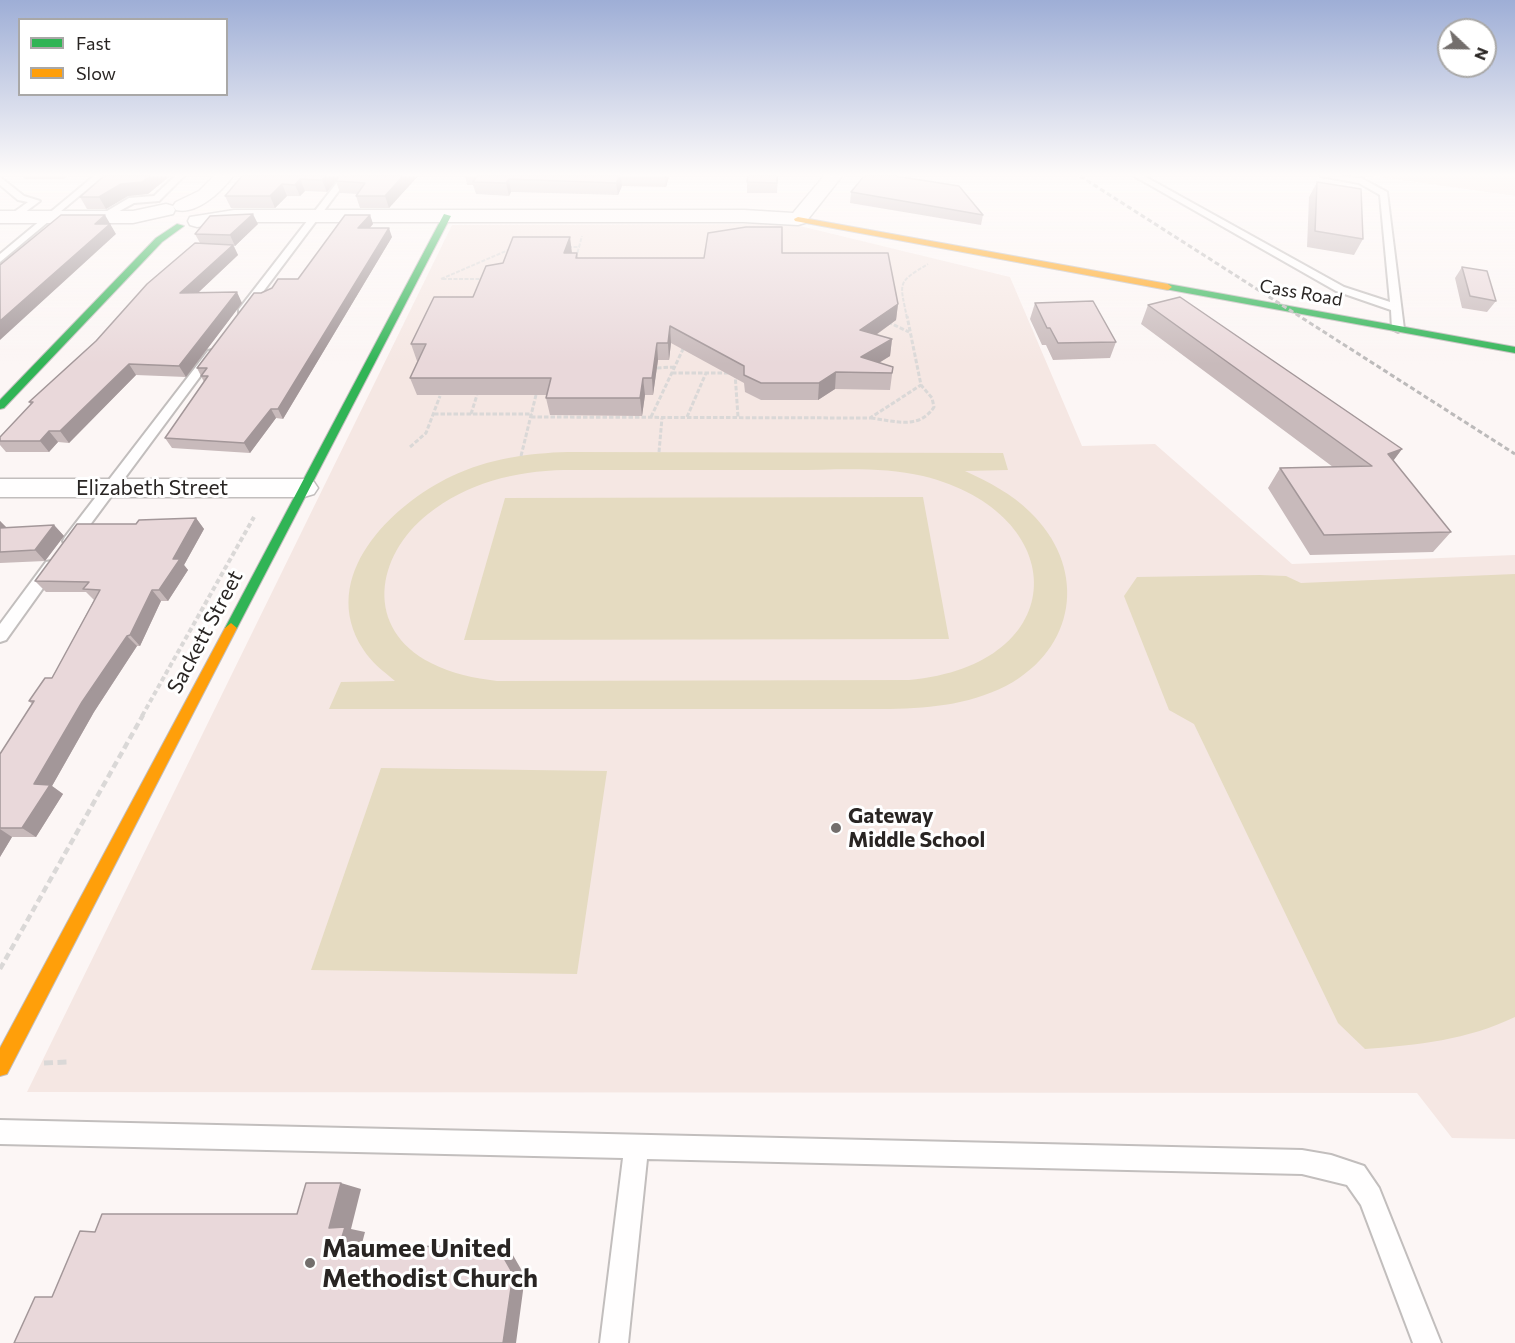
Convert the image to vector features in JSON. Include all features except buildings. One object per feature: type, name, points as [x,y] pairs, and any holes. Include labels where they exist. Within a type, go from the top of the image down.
[{"type":"street","points":[[0,406],[160,239]]},
{"type":"street","name":"Sackett Street","points":[[0,1067],[435,239]]},
{"type":"street","name":"Cass Road","points":[[906,239],[1515,350]]},
{"type":"street","name":"Elizabeth Street","points":[[0,488],[304,488]]},
{"type":"lane","points":[[0,259],[24,239]]},
{"type":"lane","points":[[233,324],[298,239]]},
{"type":"lane","points":[[1250,239],[1340,289],[1396,308]]},
{"type":"lane","points":[[1389,239],[1398,328]]},
{"type":"lane","points":[[0,636],[219,344]]},
{"type":"lane","points":[[0,1132],[1302,1162],[1331,1167],[1355,1175],[1370,1197],[1427,1343]]},
{"type":"lane","points":[[614,1343],[636,1147]]},
{"type":"path","points":[[576,258],[582,239]]},
{"type":"path","points":[[485,279],[441,279],[520,245]]},
{"type":"path","points":[[558,247],[580,247]]},
{"type":"path","points":[[434,414],[662,418],[870,418],[909,423],[923,421],[934,407],[932,398],[921,385],[901,293],[902,282],[931,260]]},
{"type":"path","points":[[896,313],[905,313]]},
{"type":"path","points":[[879,318],[909,332]]},
{"type":"path","points":[[651,417],[685,346]]},
{"type":"path","points":[[657,368],[674,367]]},
{"type":"path","points":[[672,373],[745,373]]},
{"type":"path","points":[[687,417],[706,373]]},
{"type":"path","points":[[735,373],[738,417]]},
{"type":"path","points":[[870,418],[921,385]]},
{"type":"path","points":[[471,414],[477,395]]},
{"type":"path","points":[[521,456],[537,395]]},
{"type":"path","points":[[410,447],[426,433],[440,396]]},
{"type":"path","points":[[659,452],[662,418]]},
{"type":"path","points":[[0,969],[257,511]]},
{"type":"shaded area","name":"Gateway Middle School","points":[[445,239],[852,239],[1010,277],[1082,446],[1155,444],[1292,564],[1515,555],[1515,1139],[1452,1138],[1417,1093],[27,1092]]},
{"type":"shaded area","points":[[553,453],[1003,453],[1008,470],[965,471],[1008,494],[1030,512],[1048,533],[1060,555],[1066,579],[1067,602],[1062,625],[1051,646],[1035,665],[1013,682],[969,700],[938,706],[890,709],[329,709],[341,682],[395,681],[373,662],[363,649],[351,622],[349,596],[355,570],[367,546],[385,524],[429,489],[466,470],[508,458]],"holes":[[[858,469],[923,476],[972,495],[1007,521],[1028,553],[1034,586],[1025,619],[1002,647],[963,668],[909,680],[497,681],[447,670],[409,649],[395,631],[387,612],[384,592],[388,571],[397,550],[410,531],[443,503],[475,487],[510,476],[564,470]]]},
{"type":"shaded area","points":[[923,497],[949,639],[464,640],[505,498]]},
{"type":"shaded area","points":[[1515,574],[1515,1017],[1479,1031],[1442,1040],[1365,1049],[1338,1023],[1194,724],[1169,710],[1124,596],[1137,577],[1260,575],[1286,576],[1301,583]]},
{"type":"shaded area","points":[[381,768],[607,771],[577,974],[311,970]]},
{"type":"railway","points":[[1178,239],[1515,454]]},
{"type":"traffic: fast","points":[[0,406],[161,239]]},
{"type":"traffic: fast","points":[[231,628],[435,239]]},
{"type":"traffic: fast","points":[[1168,287],[1515,350]]},
{"type":"traffic: slow","points":[[905,239],[1168,287]]},
{"type":"traffic: slow","points":[[0,1067],[231,628]]},
{"type":"place","name":"Gateway Middle School","points":[[836,828]]},
{"type":"place","name":"Maumee United Methodist Church","points":[[310,1263]]}]
